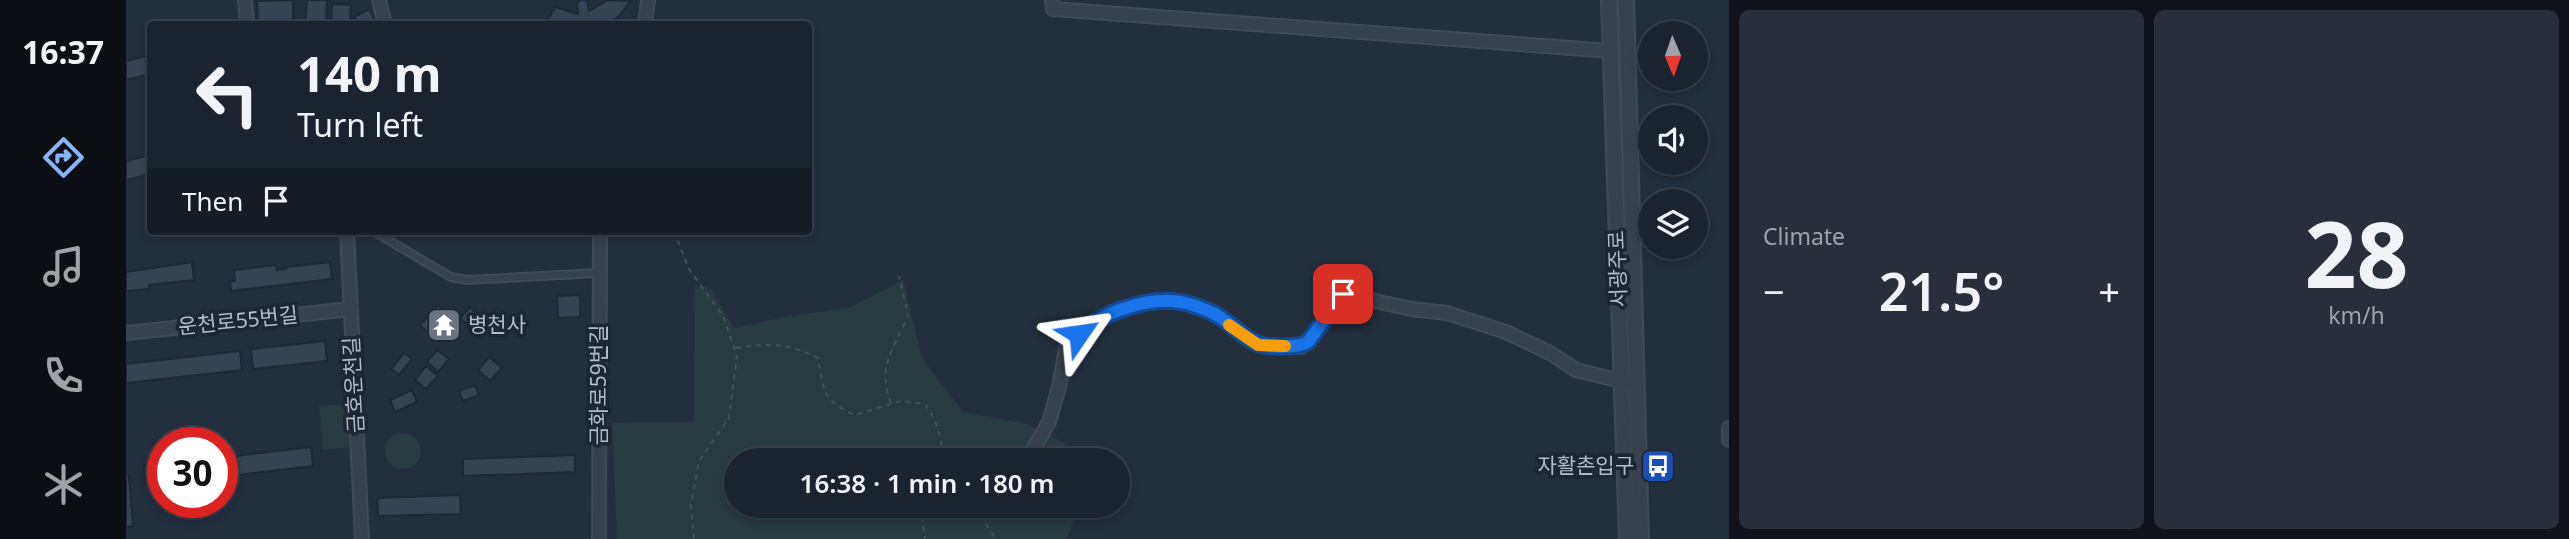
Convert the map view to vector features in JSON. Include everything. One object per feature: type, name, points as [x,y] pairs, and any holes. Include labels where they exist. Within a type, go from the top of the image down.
[{"type":"street","points":[[245,0],[247,21]]},
{"type":"street","points":[[379,0],[384,21]]},
{"type":"street","points":[[645,21],[648,0]]},
{"type":"street","points":[[1052,0],[1052,9],[1611,51]]},
{"type":"street","name":"서광주로","points":[[1609,0],[1627,539]]},
{"type":"street","name":"서광주로","points":[[1626,0],[1641,539]]},
{"type":"street","name":"금호운천길","points":[[347,235],[362,539]]},
{"type":"street","name":"금화로59번길","points":[[599,539],[600,235]]},
{"type":"street","points":[[1033,448],[1052,413],[1066,348],[1091,323],[1126,308],[1152,302],[1179,301],[1213,313],[1258,345],[1301,347],[1308,342],[1343,294],[1411,309],[1447,313],[1506,332],[1550,353],[1576,370],[1637,385]]},
{"type":"street","name":"운천로55번길","points":[[126,333],[351,309]]},
{"type":"street","points":[[1729,428],[1729,440]]},
{"type":"lane","points":[[380,235],[451,277],[467,280],[599,273]]},
{"type":"path","points":[[676,235],[689,269],[723,316],[737,356],[729,418],[699,461],[691,505],[694,539]]},
{"type":"path","points":[[891,404],[885,388],[886,369],[892,346],[908,316],[900,276]]},
{"type":"path","points":[[735,348],[763,344],[795,347],[818,358],[824,392],[835,406],[855,415],[901,401],[925,404],[933,416],[942,440],[942,448]]},
{"type":"path","points":[[922,518],[925,539]]},
{"type":"path","points":[[986,524],[996,539]]},
{"type":"green space","points":[[903,280],[922,358],[963,412],[1024,423],[1075,448],[724,448],[724,518],[1074,518],[1067,539],[617,539],[612,423],[694,422],[695,286],[710,287],[734,328],[784,317],[848,308]]},
{"type":"green space","points":[[346,404],[350,447],[323,450],[319,406]]},
{"type":"green space","points":[[403,433],[416,438],[421,451],[416,464],[403,469],[390,464],[385,451],[390,438]]},
{"type":"building","points":[[293,0],[293,20],[258,21],[257,1]]},
{"type":"building","points":[[307,0],[327,0],[326,21],[305,21]]},
{"type":"building","points":[[587,0],[589,11],[608,0],[631,1],[611,21],[547,21],[555,7],[578,14],[577,3]]},
{"type":"building","points":[[332,4],[351,5],[350,21],[331,21]]},
{"type":"building","points":[[369,9],[375,21],[357,21],[354,17]]},
{"type":"building","points":[[147,56],[147,75],[126,80],[126,61]]},
{"type":"building","points":[[147,156],[147,175],[126,180],[126,161]]},
{"type":"building","points":[[192,262],[194,280],[149,285],[149,289],[126,291],[126,272]]},
{"type":"building","points":[[330,262],[332,279],[231,291],[230,282],[235,281],[234,270],[276,265],[277,270]]},
{"type":"building","points":[[580,295],[580,317],[558,318],[557,296]]},
{"type":"building","points":[[438,305],[448,314],[430,334],[420,325]]},
{"type":"building","points":[[470,307],[485,321],[475,332],[460,318]]},
{"type":"building","points":[[325,341],[327,361],[253,369],[251,349]]},
{"type":"building","points":[[437,350],[449,359],[438,372],[427,362]]},
{"type":"building","points":[[240,351],[242,370],[126,383],[126,364]]},
{"type":"building","points":[[404,353],[412,359],[399,375],[391,369]]},
{"type":"building","points":[[489,357],[502,368],[490,381],[478,370]]},
{"type":"building","points":[[426,366],[438,376],[426,389],[415,380]]},
{"type":"building","points":[[475,385],[479,395],[463,401],[459,391]]},
{"type":"building","points":[[412,390],[417,402],[395,412],[390,400]]},
{"type":"building","points":[[311,447],[313,466],[238,475],[238,456]]},
{"type":"building","points":[[575,455],[575,472],[463,476],[463,459]]},
{"type":"building","points":[[144,465],[147,465],[147,484],[146,484]]},
{"type":"building","points":[[126,476],[129,476],[133,526],[126,527]]},
{"type":"building","points":[[460,495],[461,514],[378,516],[377,498]]},
{"type":"slow traffic","points":[[1229,325],[1258,345],[1285,346]]},
{"type":"place","name":"병천사","points":[[444,325]]},
{"type":"place","name":"자활촌입구","points":[[1658,466]]},
{"type":"route","points":[[1079,334],[1091,323],[1126,308],[1152,302],[1179,301],[1213,313],[1258,345],[1301,347],[1308,342],[1343,294]]}]
